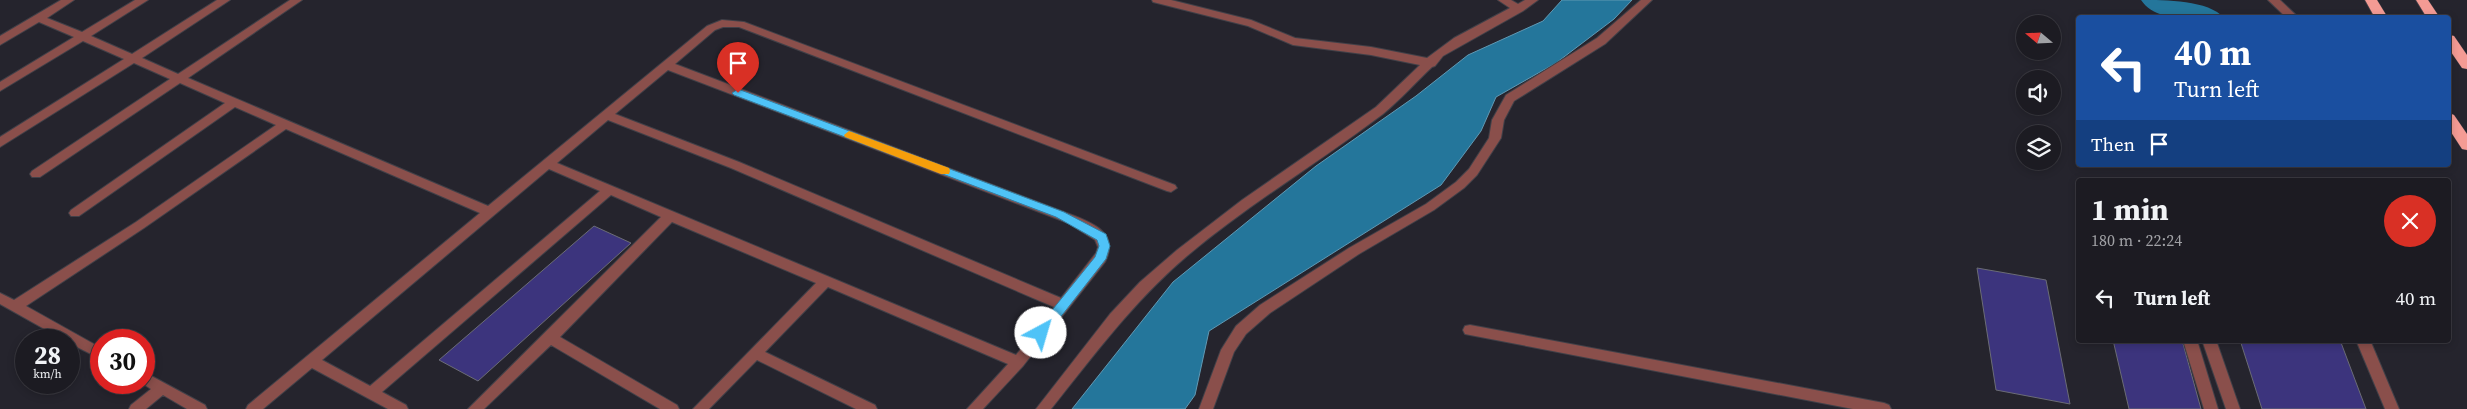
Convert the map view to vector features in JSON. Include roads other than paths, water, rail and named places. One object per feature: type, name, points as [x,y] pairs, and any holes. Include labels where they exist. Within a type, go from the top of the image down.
[{"type":"highway","points":[[2371,0],[2380,15]]},
{"type":"highway","points":[[2422,0],[2432,15]]},
{"type":"highway","points":[[2451,42],[2467,65]]},
{"type":"highway","points":[[2451,121],[2467,145]]},
{"type":"street","points":[[0,41],[69,0]]},
{"type":"street","points":[[0,87],[143,0]]},
{"type":"street","points":[[0,143],[225,0]]},
{"type":"street","points":[[36,174],[297,0]]},
{"type":"street","points":[[1157,0],[1251,23],[1294,40],[1370,50],[1431,63]]},
{"type":"street","points":[[1503,0],[1518,9]]},
{"type":"street","points":[[1043,409],[1115,318],[1145,286],[1182,253],[1246,203],[1358,126],[1431,63],[1439,53],[1458,40],[1533,0]]},
{"type":"street","points":[[1206,409],[1228,350],[1241,330],[1265,309],[1354,252],[1430,207],[1460,185],[1473,172],[1495,138],[1498,120],[1510,98],[1601,42],[1647,0]]},
{"type":"street","points":[[2273,0],[2290,15]]},
{"type":"street","points":[[39,18],[489,212]]},
{"type":"street","points":[[253,409],[711,28],[722,23],[740,24],[1171,188]]},
{"type":"street","points":[[666,66],[1060,214],[1102,237],[1105,246],[1100,259],[1018,362],[974,409]]},
{"type":"street","points":[[75,213],[234,102]]},
{"type":"street","points":[[607,115],[735,165],[1064,305]]},
{"type":"street","points":[[15,306],[140,225],[285,124]]},
{"type":"street","points":[[548,164],[1018,362]]},
{"type":"street","points":[[371,393],[609,190]]},
{"type":"street","points":[[475,409],[550,338],[671,216]]},
{"type":"street","points":[[700,409],[825,282]]},
{"type":"street","points":[[0,298],[90,348]]},
{"type":"street","points":[[1470,330],[1884,409]]},
{"type":"street","points":[[550,338],[672,409]]},
{"type":"street","points":[[2191,343],[2211,409]]},
{"type":"street","points":[[2211,343],[2233,409]]},
{"type":"street","points":[[2364,343],[2392,409]]},
{"type":"street","points":[[755,353],[870,409]]},
{"type":"street","points":[[311,361],[401,409]]},
{"type":"street","points":[[155,384],[200,409]]},
{"type":"street","points":[[136,409],[162,388]]},
{"type":"water","points":[[1562,0],[1632,0],[1614,19],[1556,63],[1496,97],[1481,131],[1441,185],[1209,331],[1195,395],[1185,409],[1072,409],[1173,282],[1316,166],[1416,96],[1468,55],[1543,21]]},
{"type":"waterway","points":[[2158,0],[2199,15]]}]
